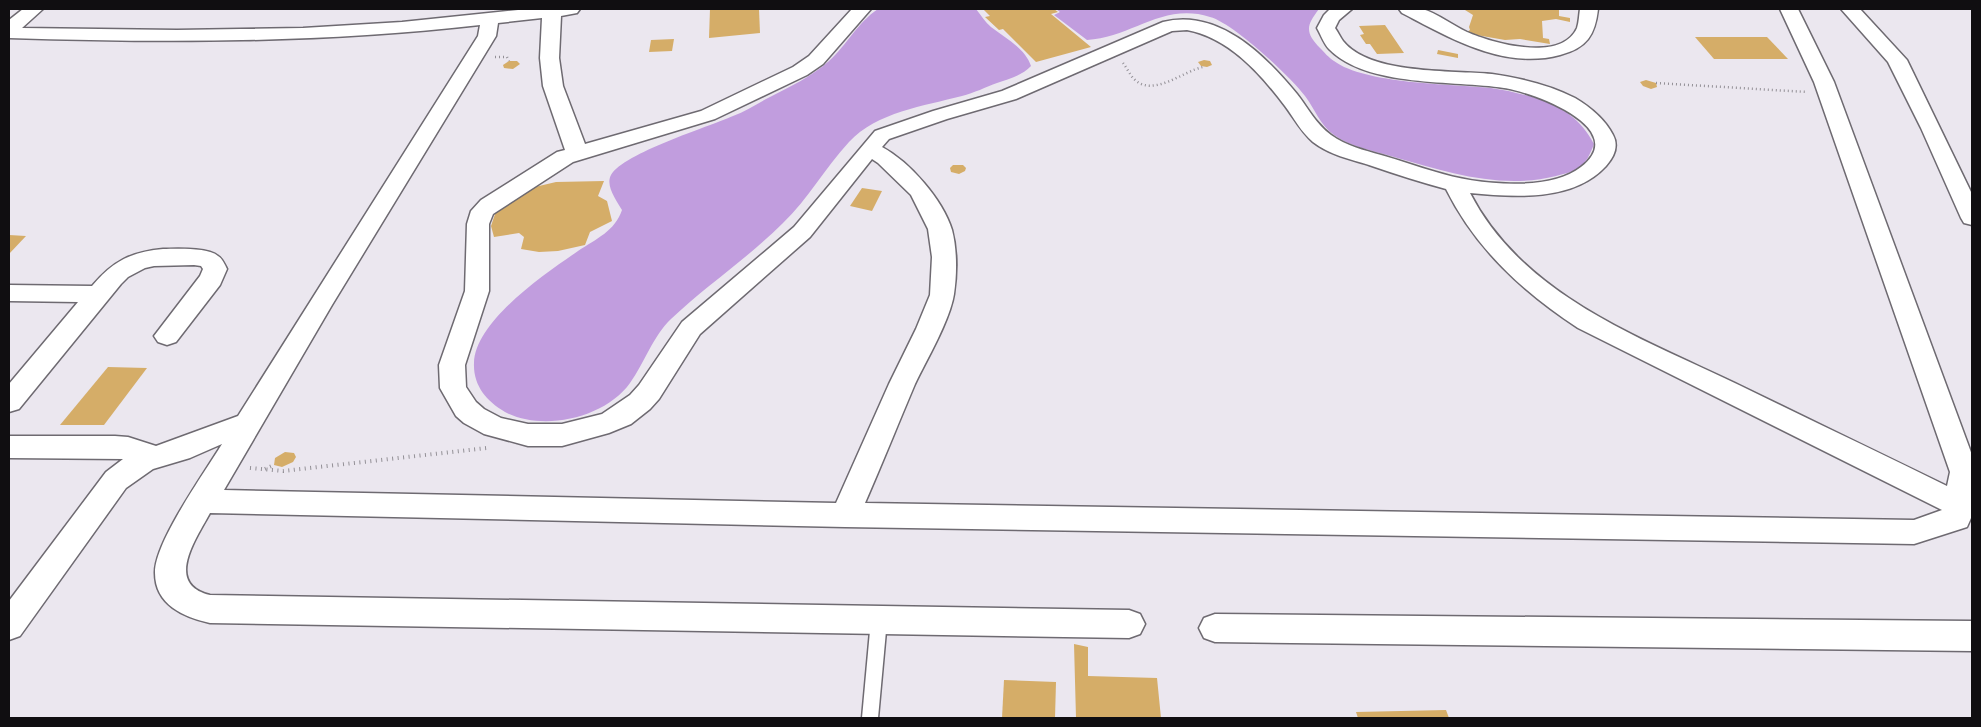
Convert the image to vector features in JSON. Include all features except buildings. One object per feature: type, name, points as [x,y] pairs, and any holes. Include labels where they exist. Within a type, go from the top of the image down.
[{"type":"street","points":[[9,29],[34,9]]},
{"type":"street","points":[[9,33],[264,34],[348,24],[571,9]]},
{"type":"street","points":[[862,9],[816,60],[800,71],[708,115],[576,153],[557,162],[494,200],[482,211],[478,224],[477,291],[452,365],[454,388],[466,409],[474,416],[494,427],[544,437],[582,432],[609,423],[631,409],[649,392],[691,328],[802,232],[882,135],[932,117],[1009,95],[1169,26],[1183,24],[1208,28],[1225,37],[1260,65],[1290,99],[1301,116],[1324,140],[1345,151],[1454,185],[1494,189],[1532,189],[1570,182],[1590,172],[1597,165],[1606,150],[1603,134],[1589,117],[1547,93],[1491,80],[1389,70],[1357,61],[1333,44],[1326,28],[1332,16],[1343,9]]},
{"type":"street","points":[[1408,9],[1482,44],[1518,51],[1547,53],[1566,48],[1580,38],[1589,18],[1589,9]]},
{"type":"street","points":[[203,500],[845,515],[1914,532],[1956,518],[1964,472],[1828,93],[1785,9]]},
{"type":"street","points":[[1850,9],[1897,60],[1931,128],[1972,218]]},
{"type":"street","points":[[552,10],[549,32],[550,66],[554,87],[570,125],[576,153]]},
{"type":"street","points":[[490,14],[487,36],[247,424],[177,546],[170,571],[176,592],[185,601],[210,610],[1128,624]]},
{"type":"street","points":[[845,515],[902,384],[929,329],[942,295],[944,266],[940,229],[921,192],[886,158],[869,149]]},
{"type":"street","points":[[1454,185],[1472,219],[1489,239],[1527,277],[1564,308],[1587,322],[1959,505]]},
{"type":"street","points":[[9,402],[99,294],[124,268],[148,258],[200,257],[210,261],[215,269],[211,279],[167,336]]},
{"type":"street","points":[[9,293],[99,294]]},
{"type":"street","points":[[9,626],[116,480],[132,466],[247,424]]},
{"type":"street","points":[[9,446],[128,448],[198,462],[220,471]]},
{"type":"street","points":[[1215,628],[1972,636]]},
{"type":"lane","points":[[870,718],[879,620]]},
{"type":"path","points":[[1105,54],[1126,65],[1134,80],[1150,86],[1158,86],[1194,67],[1203,67]]},
{"type":"path","points":[[1656,83],[1828,93]]},
{"type":"path","points":[[220,471],[265,469],[283,471],[513,445],[523,434]]},
{"type":"path","points":[[265,469],[274,466]]},
{"type":"shaded area","points":[[878,9],[976,9],[989,25],[1024,54],[1031,66],[1016,76],[971,93],[887,117],[860,132],[840,152],[783,223],[671,319],[659,333],[630,383],[619,395],[605,405],[589,413],[572,418],[555,421],[537,421],[520,418],[505,412],[492,403],[478,385],[474,371],[477,347],[486,331],[514,300],[564,260],[604,234],[615,224],[622,210],[609,184],[611,175],[632,158],[667,141],[743,112],[808,77],[829,61],[858,27]]},
{"type":"shaded area","points":[[1056,9],[1319,9],[1309,29],[1312,38],[1330,58],[1348,69],[1387,79],[1491,88],[1536,98],[1554,105],[1570,115],[1589,135],[1594,144],[1586,161],[1578,169],[1535,180],[1495,180],[1434,168],[1363,148],[1348,143],[1334,135],[1321,122],[1298,87],[1246,39],[1220,21],[1193,14],[1177,14],[1162,17],[1103,38],[1087,40],[1054,15],[1060,12]]}]
